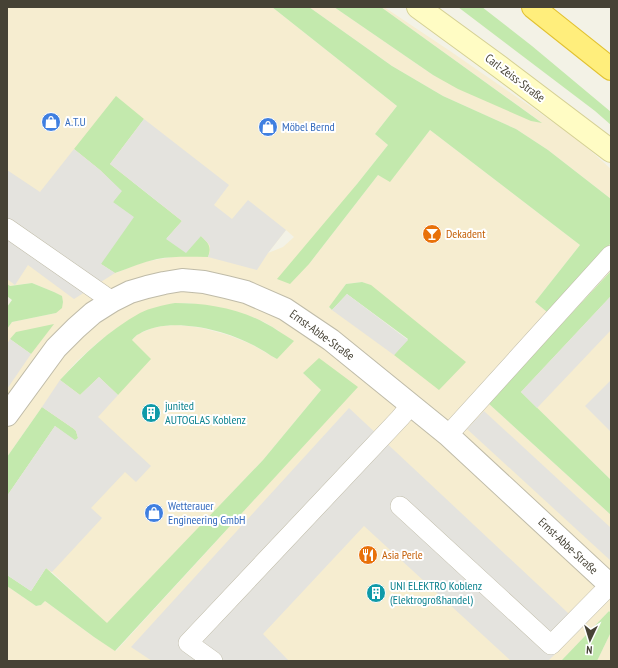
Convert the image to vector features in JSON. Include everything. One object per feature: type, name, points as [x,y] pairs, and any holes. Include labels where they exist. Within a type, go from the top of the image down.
[{"type":"highway","points":[[533,7],[611,69]]},
{"type":"main road","name":"Carl-Zeiss-Straße","points":[[418,7],[500,66],[611,151]]},
{"type":"street","name":"Ernst-Abbe-Straße","points":[[7,415],[56,348],[93,313],[112,301],[130,292],[182,280],[204,282],[246,292],[285,309],[331,340],[448,435],[610,586]]},
{"type":"lane","points":[[7,228],[112,301]]},
{"type":"lane","points":[[448,435],[611,255]]},
{"type":"lane","points":[[213,661],[188,643],[400,418],[410,405]]},
{"type":"lane","points":[[400,506],[550,645],[610,586]]},
{"type":"shaded area","points":[[7,7],[272,7],[397,106],[375,134],[388,145],[357,184],[309,264],[378,175],[390,181],[430,130],[580,245],[535,302],[547,312],[611,243],[611,271],[488,403],[611,515],[611,613],[609,611],[561,661],[7,661],[7,586],[36,606],[41,605],[45,601],[94,637],[116,651],[357,387],[303,373],[321,390],[263,460],[107,624],[52,572],[7,575],[7,496],[55,426],[42,407],[7,457],[7,329],[12,322],[56,313],[63,302],[61,296],[32,283],[9,286],[7,284]],"holes":[[[144,119],[172,257],[143,262],[116,273]],[[286,230],[294,237],[283,247],[268,253]],[[362,282],[371,286],[465,362],[332,310],[329,308],[346,284]],[[175,303],[187,303],[222,308],[255,318],[279,331],[277,359],[251,344],[228,335],[188,326],[162,326],[138,334],[132,340],[60,380],[77,361],[114,330]]]},
{"type":"shaded area","points":[[309,7],[334,7],[433,75],[541,122],[381,7],[384,7],[576,138],[611,169],[611,199],[548,150],[516,129],[443,96],[392,66]]},
{"type":"shaded area","points":[[144,119],[229,185],[214,205],[232,219],[248,200],[286,230],[257,270],[208,257],[210,246],[201,236],[186,253],[166,239],[182,221],[110,164]]},
{"type":"shaded area","points":[[74,149],[100,170],[122,191],[113,202],[134,217],[101,264],[115,273],[74,299],[28,265],[15,285],[7,279],[7,170],[40,192]]},
{"type":"shaded area","points":[[347,294],[408,340],[394,355],[332,310]]},
{"type":"shaded area","points":[[611,296],[611,480],[521,392]]},
{"type":"shaded area","points":[[611,296],[611,330],[537,408],[521,392]]},
{"type":"shaded area","points":[[10,339],[31,354],[7,389],[7,344]]},
{"type":"shaded area","points":[[99,377],[118,395],[98,417],[151,466],[136,482],[125,472],[91,508],[102,518],[52,572],[46,568],[31,591],[7,575],[7,496],[55,426],[75,440],[78,438],[74,429],[42,407],[60,380],[80,395]]},
{"type":"shaded area","points":[[611,380],[611,432],[585,406]]},
{"type":"shaded area","points":[[349,408],[583,627],[548,661],[511,661],[364,526],[263,634],[289,661],[152,661],[131,647]]},
{"type":"shaded area","points":[[484,411],[611,528],[611,561],[467,429]]},
{"type":"shaded area","points":[[611,632],[611,661],[597,661]]},
{"type":"green space","points":[[272,7],[309,7],[392,66],[443,96],[516,129],[548,150],[611,199],[611,243],[547,312],[535,302],[580,245],[430,130],[390,182],[378,175],[309,264],[290,284],[277,279],[388,145],[375,134],[397,106]]},
{"type":"green space","points":[[334,7],[381,7],[542,123],[531,121],[458,89],[433,75]]},
{"type":"green space","points":[[458,7],[482,7],[532,46],[611,112],[611,125],[595,111]]},
{"type":"green space","points":[[116,96],[144,119],[110,164],[182,221],[167,238],[201,236],[209,245],[210,250],[208,257],[176,257],[157,259],[141,263],[115,273],[101,264],[113,202],[121,191],[100,170],[74,149]]},
{"type":"green space","points":[[611,271],[611,296],[521,392],[611,480],[611,515],[488,403]]},
{"type":"green space","points":[[362,282],[371,285],[466,362],[439,390],[394,355],[408,339],[347,294],[332,310],[329,307],[346,284]]},
{"type":"green space","points":[[32,283],[62,296],[62,308],[56,313],[12,322],[7,329],[7,307],[12,300],[7,296],[7,284],[10,286]]},
{"type":"green space","points":[[175,303],[210,305],[233,310],[269,325],[294,341],[277,359],[239,339],[210,329],[180,325],[165,326],[138,334],[132,340],[151,359],[118,395],[99,377],[80,395],[60,380],[78,361],[118,327],[140,313]]},
{"type":"green space","points":[[54,324],[31,354],[10,339],[16,332]]},
{"type":"green space","points":[[319,358],[358,387],[115,651],[45,601],[41,605],[36,606],[7,586],[7,575],[31,591],[46,568],[107,623],[263,460],[321,390],[303,373]]},
{"type":"green space","points":[[42,407],[74,429],[78,438],[75,441],[55,426],[7,496],[7,457]]},
{"type":"green space","points":[[609,611],[611,613],[611,632],[597,661],[561,661]]},
{"type":"place","name":"A.T.U","points":[[51,122]]},
{"type":"place","name":"Möbel Bernd","points":[[268,127]]},
{"type":"place","name":"Dekadent","points":[[432,234]]},
{"type":"place","name":"junited AUTOGLAS Koblenz","points":[[151,413]]},
{"type":"place","name":"Wetterauer Engineering GmbH","points":[[154,513]]},
{"type":"place","name":"Asia Perle","points":[[368,555]]},
{"type":"place","name":"UNI ELEKTRO Koblenz (Elektrogroßhandel)","points":[[376,593]]}]
